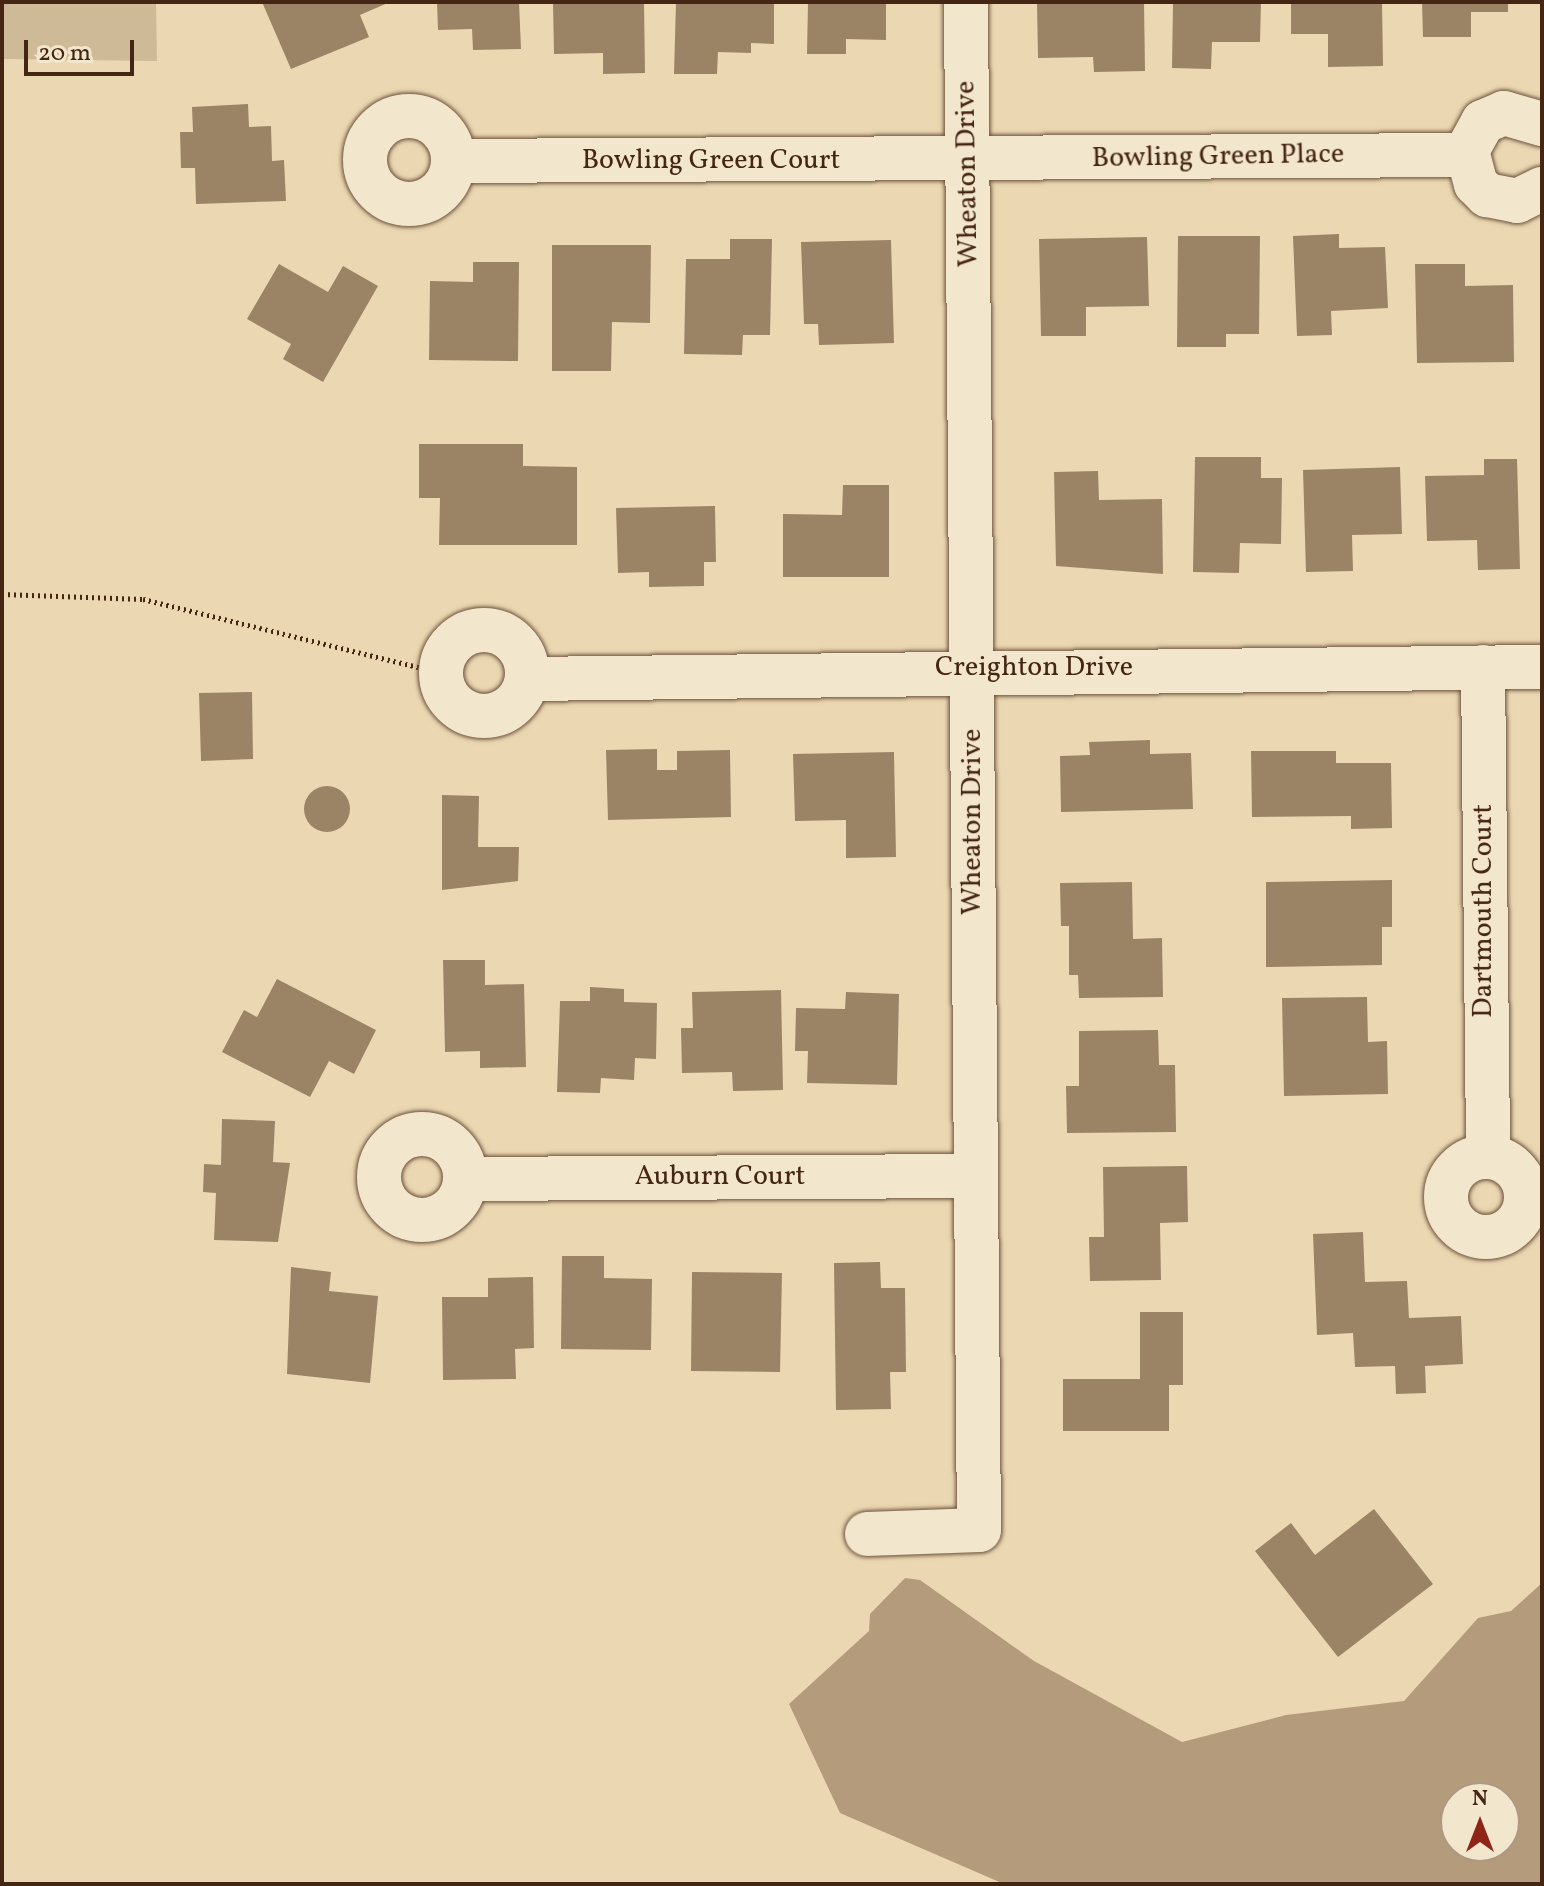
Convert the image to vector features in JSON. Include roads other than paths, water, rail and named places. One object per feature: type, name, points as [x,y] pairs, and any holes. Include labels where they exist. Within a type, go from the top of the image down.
[{"type":"street","name":"Wheaton Drive","points":[[867,1534],[979,1530],[966,2]]},
{"type":"street","points":[[1542,124],[1514,113],[1494,118],[1472,136],[1467,155],[1476,184],[1496,199],[1517,201],[1542,189]]},
{"type":"street","name":"Bowling Green Place","points":[[968,160],[1467,155]]},
{"type":"street","name":"Bowling Green Court","points":[[454,161],[968,160]]},
{"type":"street","points":[[494,632],[522,652],[527,679],[521,696],[488,717],[452,703],[441,673],[453,644],[494,632]]},
{"type":"street","name":"Dartmouth Court","points":[[1483,667],[1488,1155]]},
{"type":"street","name":"Creighton Drive","points":[[527,679],[972,668],[1542,667]]},
{"type":"street","name":"Auburn Court","points":[[465,1179],[974,1176]]}]
